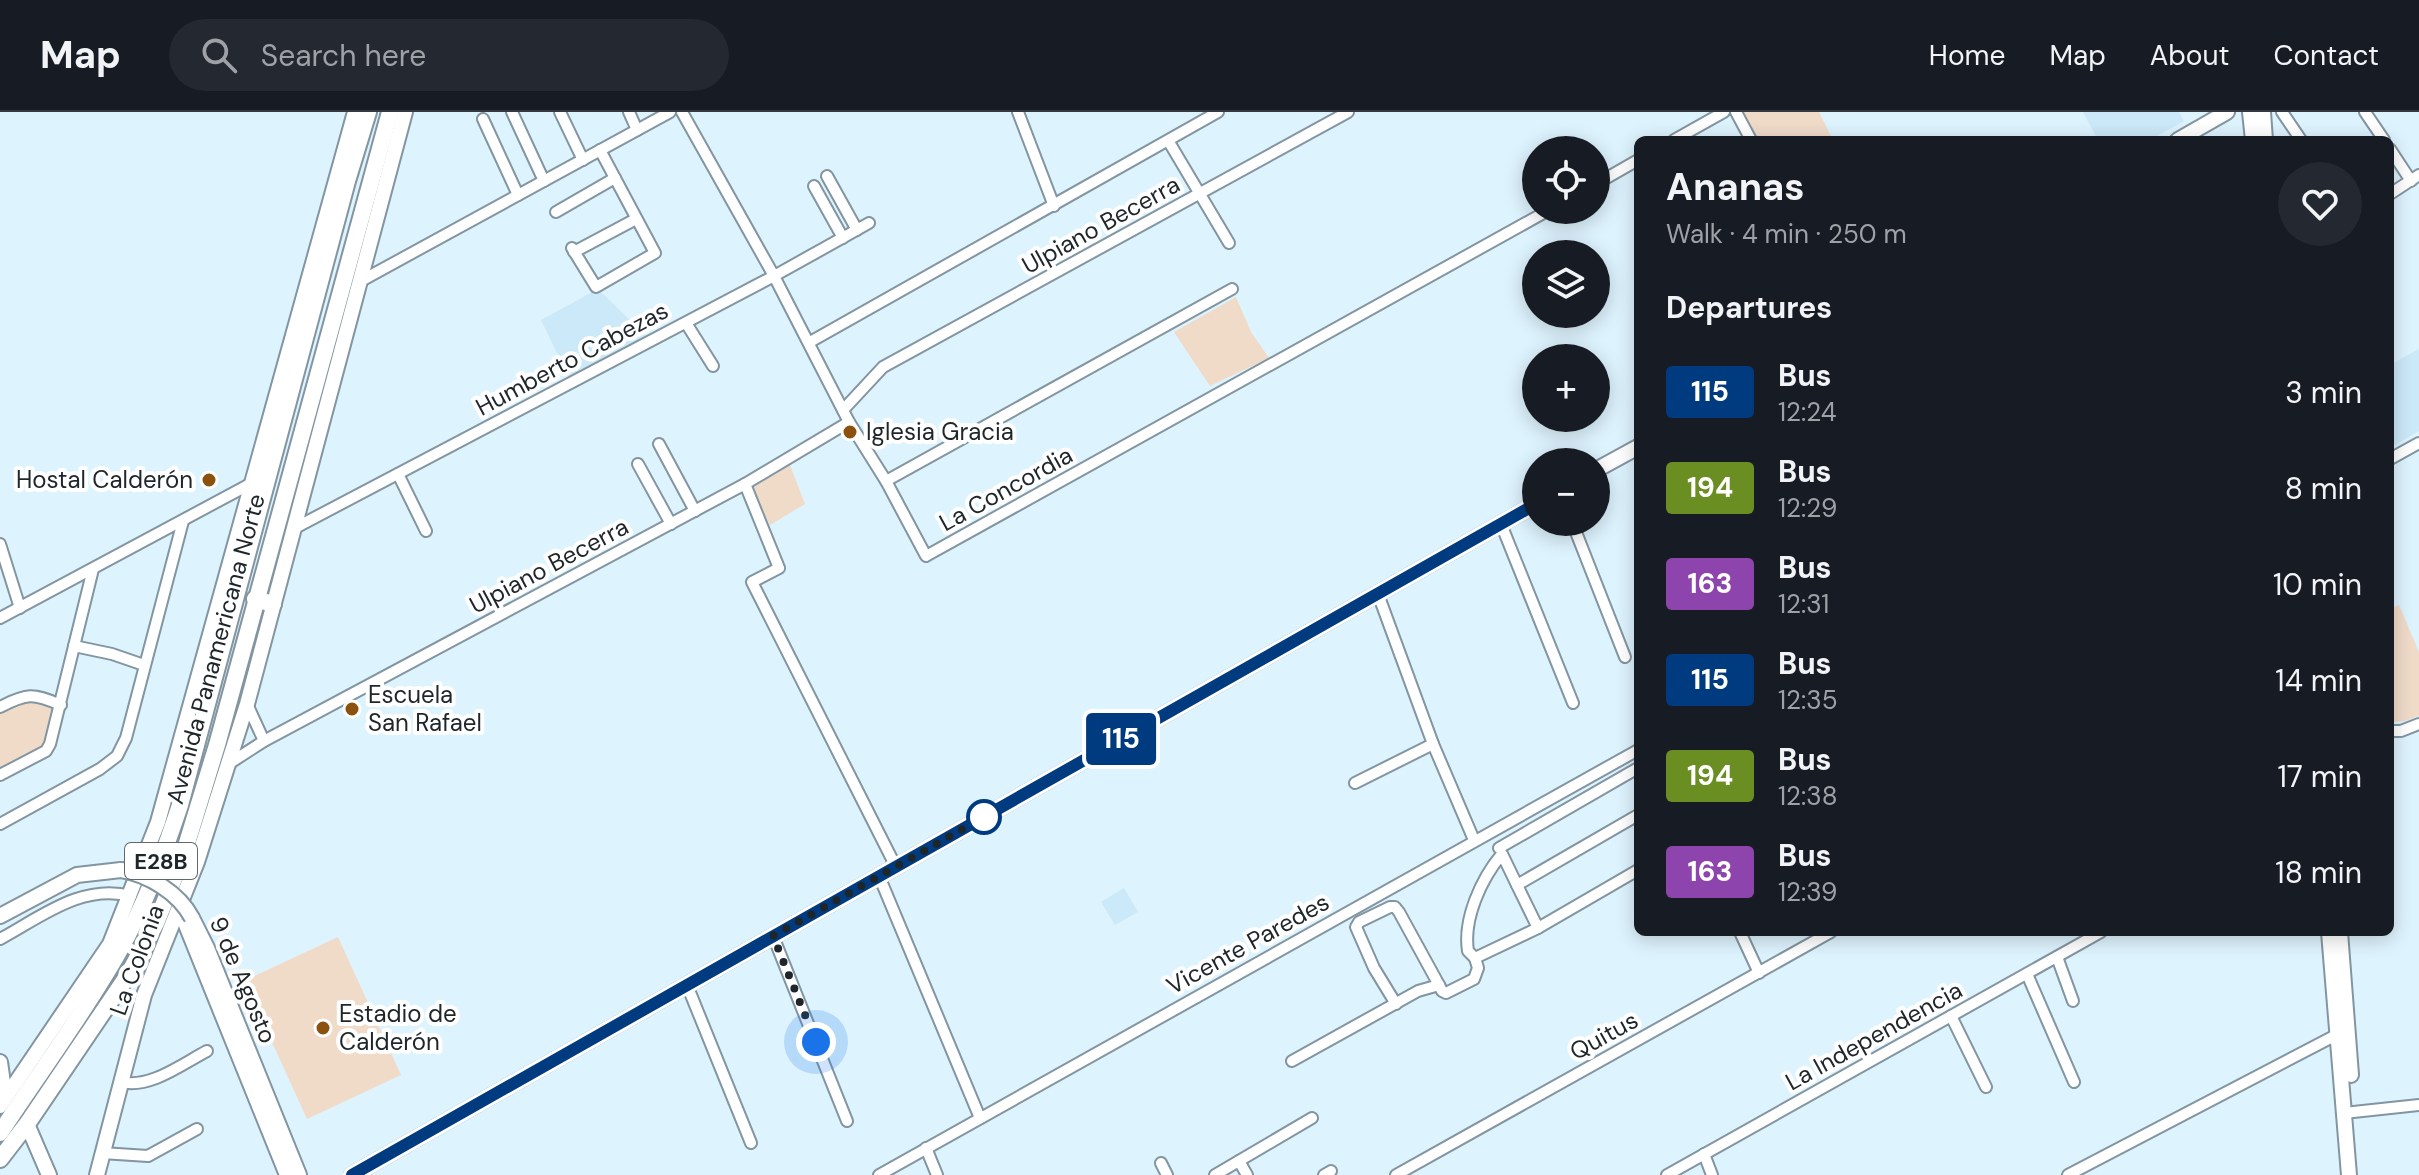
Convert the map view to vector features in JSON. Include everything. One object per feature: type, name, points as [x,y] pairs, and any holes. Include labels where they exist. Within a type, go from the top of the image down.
[{"type":"highway","name":"Avenida Panamericana Norte","points":[[0,1133],[118,954],[165,851],[180,805],[240,556],[368,112]]},
{"type":"highway","name":"Avenida Panamericana Norte","points":[[0,1159],[128,975],[156,923],[183,856],[393,113]]},
{"type":"highway","points":[[255,599],[273,604]]},
{"type":"main road","name":"Avenida Panamericana Norte","points":[[1,1104],[110,944],[158,822],[240,556],[252,483],[355,112]]},
{"type":"main road","points":[[2185,136],[2227,112]]},
{"type":"main road","points":[[2250,112],[2253,136]]},
{"type":"main road","points":[[2263,112],[2265,136]]},
{"type":"main road","name":"Avenida Panamericana Norte","points":[[230,763],[359,282],[393,113]]},
{"type":"main road","points":[[1610,462],[1634,449]]},
{"type":"main road","points":[[352,1175],[1522,512]]},
{"type":"main road","name":"La Colonia","points":[[97,1175],[144,995],[197,862],[230,763]]},
{"type":"main road","name":"9 de Agosto","points":[[0,926],[79,883],[118,874]]},
{"type":"main road","name":"9 de Agosto","points":[[0,916],[77,875],[118,874],[158,895],[174,908],[189,921],[207,948],[299,1175]]},
{"type":"main road","name":"9 de Agosto","points":[[189,921],[287,1175]]},
{"type":"main road","points":[[2330,936],[2343,1032]]},
{"type":"main road","points":[[2340,936],[2349,1175]]},
{"type":"main road","points":[[0,1062],[5,1070],[14,1073],[24,1071]]},
{"type":"main road","points":[[0,1062],[1,1104]]},
{"type":"main road","points":[[2348,1113],[2358,1175]]},
{"type":"main road","points":[[27,1124],[49,1175]]},
{"type":"street","points":[[512,112],[544,181]]},
{"type":"street","points":[[560,112],[583,160]]},
{"type":"street","points":[[629,112],[637,130]]},
{"type":"street","points":[[359,282],[670,112]]},
{"type":"street","name":"La Concordia","points":[[682,112],[810,342],[849,422],[886,481],[926,556],[1524,224]]},
{"type":"street","points":[[1018,112],[1054,206]]},
{"type":"street","points":[[810,342],[1218,112]]},
{"type":"street","name":"Ulpiano Becerra","points":[[843,410],[883,367],[1348,112]]},
{"type":"street","points":[[1681,136],[1724,112]]},
{"type":"street","points":[[1736,112],[1749,136]]},
{"type":"street","points":[[2282,112],[2298,136]]},
{"type":"street","points":[[2365,112],[2381,136]]},
{"type":"street","points":[[483,119],[518,195]]},
{"type":"street","points":[[1169,142],[1229,243]]},
{"type":"street","points":[[600,150],[655,253],[596,287],[573,250],[636,219]]},
{"type":"street","points":[[2394,154],[2415,178],[2394,191]]},
{"type":"street","points":[[1610,176],[1634,162]]},
{"type":"street","points":[[827,176],[857,230]]},
{"type":"street","points":[[556,212],[615,178]]},
{"type":"street","points":[[814,186],[843,238]]},
{"type":"street","name":"Humberto Cabezas","points":[[293,529],[686,323],[869,223]]},
{"type":"street","points":[[886,481],[1232,289]]},
{"type":"street","points":[[686,323],[713,366]]},
{"type":"street","name":"Ulpiano Becerra","points":[[230,763],[264,741],[745,484],[849,422]]},
{"type":"street","points":[[2394,457],[2419,443]]},
{"type":"street","points":[[659,444],[695,511]]},
{"type":"street","points":[[638,464],[671,524]]},
{"type":"street","points":[[398,474],[426,531]]},
{"type":"street","points":[[0,618],[252,483]]},
{"type":"street","points":[[745,484],[779,568],[752,582],[896,867]]},
{"type":"street","points":[[0,824],[100,769],[117,756],[126,738],[183,521]]},
{"type":"street","points":[[1501,524],[1573,703]]},
{"type":"street","points":[[1577,536],[1625,657]]},
{"type":"street","points":[[0,544],[20,608]]},
{"type":"street","points":[[0,775],[46,751],[54,734],[93,569]]},
{"type":"street","points":[[1378,594],[1433,744],[1474,840]]},
{"type":"street","points":[[74,646],[144,665]]},
{"type":"street","points":[[0,707],[31,695],[61,705]]},
{"type":"street","points":[[247,704],[264,741]]},
{"type":"street","points":[[2394,731],[2419,724]]},
{"type":"street","points":[[1355,783],[1433,744]]},
{"type":"street","name":"Vicente Paredes","points":[[879,1175],[1634,752]]},
{"type":"street","points":[[1396,1004],[1374,968],[1356,927],[1359,922],[1395,907],[1442,991],[1446,993],[1474,979],[1478,968],[1475,958],[1468,951],[1469,922],[1485,878],[1501,851],[1634,770]]},
{"type":"street","points":[[1517,885],[1634,817]]},
{"type":"street","points":[[1491,831],[1538,928]]},
{"type":"street","points":[[1475,958],[1538,928],[1634,872]]},
{"type":"street","points":[[879,876],[980,1118]]},
{"type":"street","points":[[0,939],[86,894],[106,892],[131,896]]},
{"type":"street","points":[[773,936],[847,1121]]},
{"type":"street","points":[[1742,936],[1759,973]]},
{"type":"street","name":"Quitus","points":[[1396,1175],[1759,973],[1814,936]]},
{"type":"street","name":"La Independencia","points":[[1667,1175],[2094,936]]},
{"type":"street","points":[[2057,957],[2073,1001]]},
{"type":"street","points":[[2027,974],[2074,1082]]},
{"type":"street","points":[[687,985],[751,1143]]},
{"type":"street","points":[[1292,1061],[1418,991],[1439,985]]},
{"type":"street","points":[[1951,1016],[1986,1087]]},
{"type":"street","points":[[2068,1175],[2086,1170],[2343,1032]]},
{"type":"street","points":[[121,1082],[137,1084],[207,1051]]},
{"type":"street","points":[[2348,1113],[2419,1105]]},
{"type":"street","points":[[1215,1175],[1312,1118]]},
{"type":"street","points":[[102,1153],[148,1156],[197,1129]]},
{"type":"street","points":[[926,1148],[937,1175]]},
{"type":"street","points":[[1704,1154],[1712,1175]]},
{"type":"street","points":[[1239,1161],[1247,1175]]},
{"type":"street","points":[[1161,1163],[1167,1175]]},
{"type":"shaded area","points":[[1742,112],[1819,112],[1831,136],[1756,136]]},
{"type":"shaded area","points":[[2083,112],[2179,112],[2184,121],[2157,136],[2096,136]]},
{"type":"shaded area","points":[[598,289],[647,337],[569,378],[541,320]]},
{"type":"shaded area","points":[[1236,297],[1251,332],[1269,358],[1210,386],[1174,332]]},
{"type":"shaded area","points":[[2419,349],[2419,431],[2394,446],[2394,363]]},
{"type":"shaded area","points":[[788,460],[805,504],[770,525],[749,483]]},
{"type":"shaded area","points":[[2399,605],[2419,652],[2419,716],[2394,722],[2394,607]]},
{"type":"shaded area","points":[[30,698],[58,708],[49,735],[34,754],[0,771],[0,711]]},
{"type":"shaded area","points":[[1124,888],[1138,912],[1115,925],[1101,902]]},
{"type":"shaded area","name":"Estadio de Calderón","points":[[338,937],[401,1075],[307,1119],[244,981]]},
{"type":"bus line","name":"115","points":[[352,1175],[1522,512]]},
{"type":"place","name":"Iglesia Gracia","points":[[850,432]]},
{"type":"place","name":"Hostal Calderón","points":[[209,480]]},
{"type":"place","name":"Escuela San Rafael","points":[[352,709]]},
{"type":"place","name":"Estadio de Calderón","points":[[323,1028]]},
{"type":"route","points":[[816,1042],[773,936],[984,817]]}]
